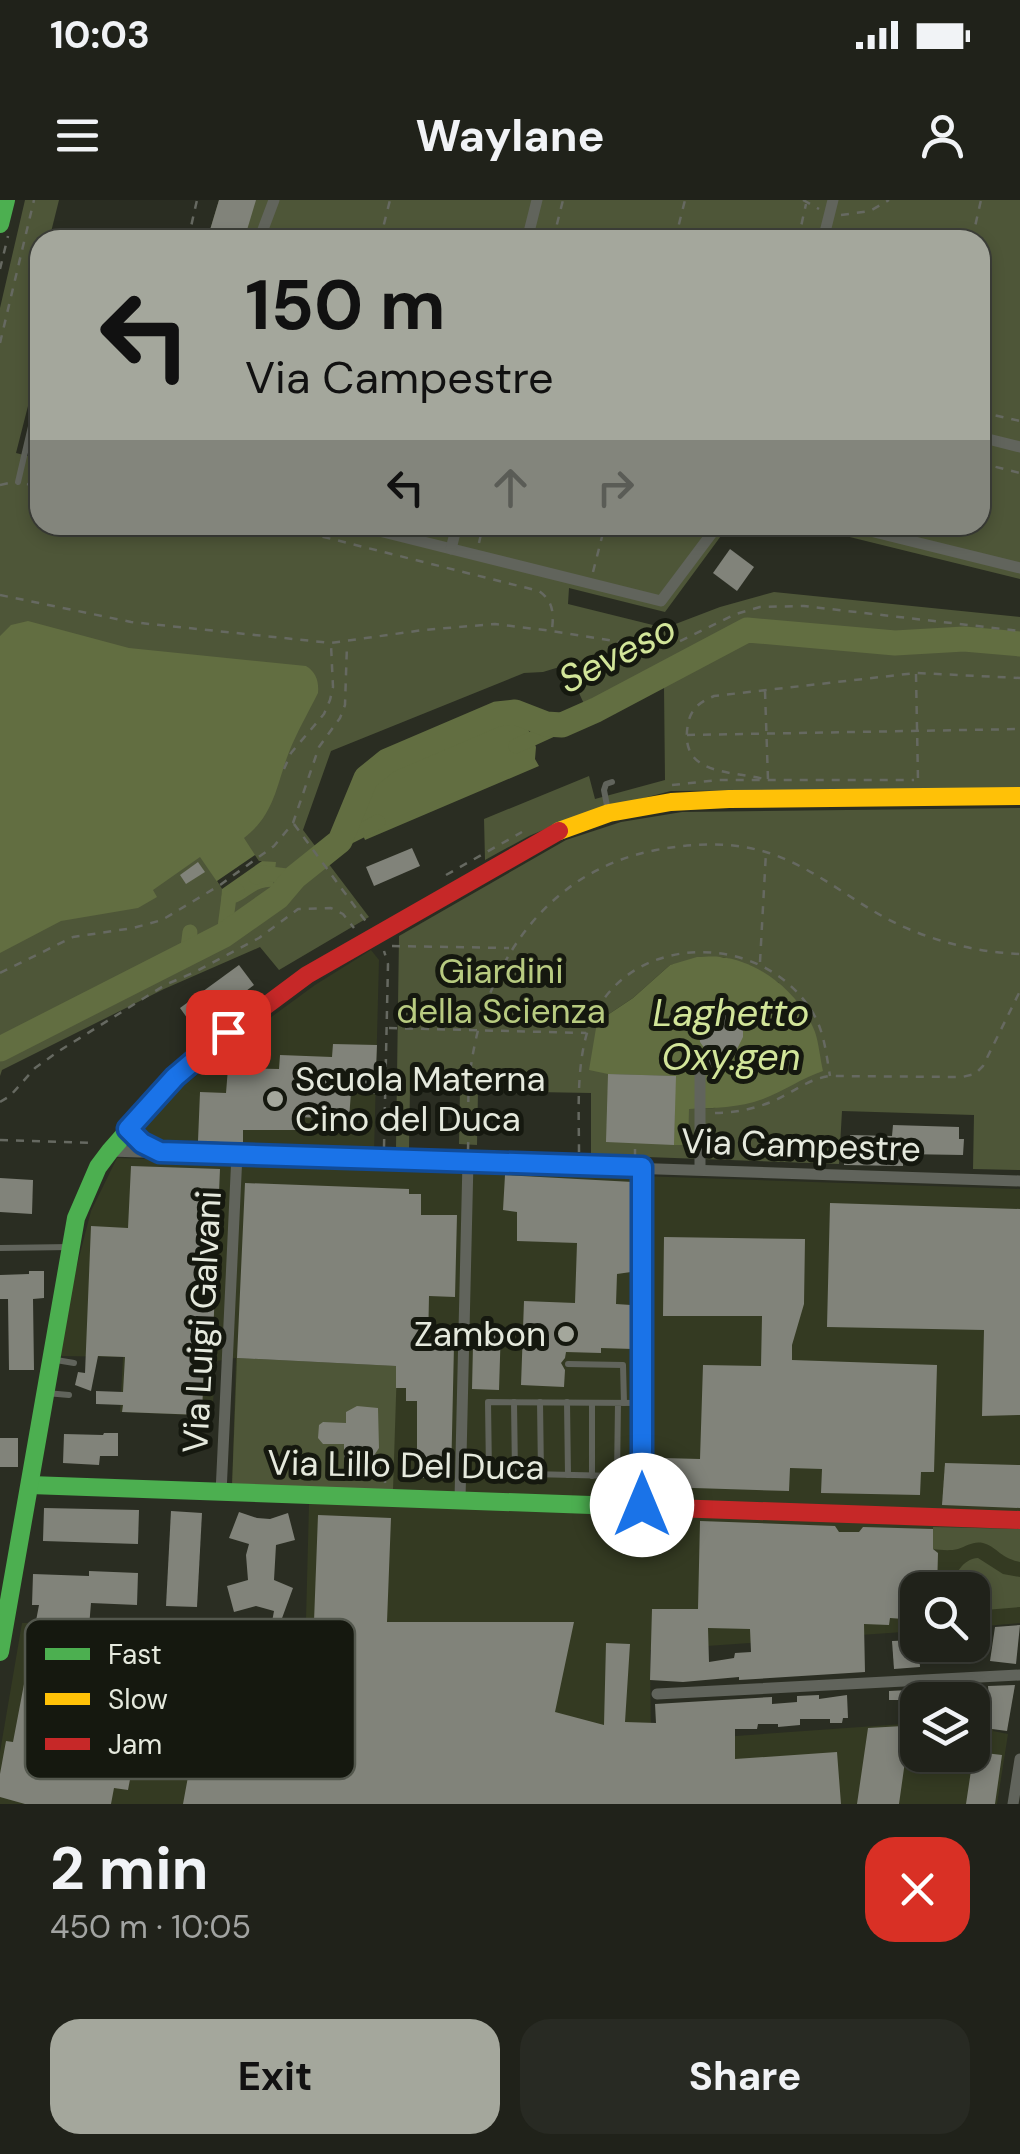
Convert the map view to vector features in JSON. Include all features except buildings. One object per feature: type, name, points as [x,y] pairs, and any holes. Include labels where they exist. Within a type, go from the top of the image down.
[{"type":"street","points":[[0,224],[6,200]]},
{"type":"street","points":[[263,230],[274,200]]},
{"type":"street","points":[[530,230],[537,200]]},
{"type":"street","points":[[990,440],[1020,447]]},
{"type":"street","points":[[395,535],[661,602],[711,535]]},
{"type":"street","points":[[451,549],[454,535]]},
{"type":"street","points":[[886,535],[1020,568]]},
{"type":"street","points":[[0,1652],[76,1218],[86,1190],[128,1129],[175,1077],[228,1032],[308,975],[375,935],[557,832],[609,814],[672,802],[729,799],[1020,796]]},
{"type":"street","points":[[700,1169],[700,1074],[713,1054]]},
{"type":"street","points":[[128,1129],[142,1143],[160,1152]]},
{"type":"street","name":"Via Campestre","points":[[110,1151],[1020,1181]]},
{"type":"street","name":"Via Luigi Galvani","points":[[221,1493],[237,1154]]},
{"type":"street","points":[[460,1500],[468,1161]]},
{"type":"street","points":[[642,1167],[642,1505]]},
{"type":"street","name":"Via Lillo Del Duca","points":[[30,1485],[1020,1520]]},
{"type":"street","points":[[657,1694],[1020,1675]]},
{"type":"street","points":[[1013,1804],[1020,1759]]},
{"type":"lane","points":[[18,482],[30,431]]},
{"type":"lane","points":[[609,814],[604,790],[612,782]]},
{"type":"lane","points":[[0,1248],[72,1247]]},
{"type":"lane","points":[[52,1360],[74,1363]]},
{"type":"lane","points":[[568,1364],[624,1365],[621,1403],[617,1476],[488,1473],[488,1402],[567,1402],[592,1403],[621,1403],[642,1403]]},
{"type":"lane","points":[[46,1394],[69,1394]]},
{"type":"lane","points":[[514,1402],[516,1474]]},
{"type":"lane","points":[[540,1402],[541,1474]]},
{"type":"lane","points":[[567,1402],[568,1475]]},
{"type":"lane","points":[[592,1403],[592,1476]]},
{"type":"path","points":[[0,343],[34,200]]},
{"type":"path","points":[[190,230],[196,200]]},
{"type":"path","points":[[382,230],[390,200]]},
{"type":"path","points":[[556,230],[563,200]]},
{"type":"path","points":[[678,230],[685,200]]},
{"type":"path","points":[[800,230],[805,201],[857,214],[889,200]]},
{"type":"path","points":[[974,230],[982,200]]},
{"type":"path","points":[[990,414],[1020,421]]},
{"type":"path","points":[[990,466],[1020,473]]},
{"type":"path","points":[[316,535],[539,591],[553,608],[552,630]]},
{"type":"path","points":[[476,555],[481,535]]},
{"type":"path","points":[[590,583],[602,535]]},
{"type":"path","points":[[0,595],[131,622],[331,643],[475,624],[552,630],[664,648],[736,614],[778,605],[1020,631]]},
{"type":"path","points":[[0,972],[73,937],[133,928],[172,915],[274,846],[293,823],[320,746],[345,706],[347,641]]},
{"type":"path","points":[[284,769],[291,753],[324,714],[330,700],[331,643]]},
{"type":"path","points":[[916,673],[918,780]]},
{"type":"path","points":[[765,691],[768,780],[714,770],[698,763],[687,749],[690,717],[698,703],[714,696],[916,673],[1020,678]]},
{"type":"path","points":[[686,735],[1020,730]]},
{"type":"path","points":[[293,823],[375,935]]},
{"type":"path","points":[[468,1161],[470,1074],[484,1008],[511,948],[550,903],[606,865],[686,844],[730,844],[802,865],[884,917],[930,937],[971,949],[1020,954]]},
{"type":"path","points":[[760,964],[766,852]]},
{"type":"path","points":[[0,1102],[59,1051],[165,985],[259,938],[298,909],[331,908],[343,914],[356,930]]},
{"type":"path","points":[[384,1158],[388,964],[382,946],[511,948]]},
{"type":"path","points":[[580,1165],[581,1068],[594,1016],[608,994],[627,976],[675,953],[732,954],[760,964],[790,985],[811,1010],[824,1041],[830,1076]]},
{"type":"path","points":[[700,1111],[748,1110],[773,1102],[815,1078],[975,1074],[1020,991]]},
{"type":"path","points":[[388,1028],[588,1033]]},
{"type":"path","points":[[0,1140],[102,1144],[110,1151]]},
{"type":"path","points":[[385,1490],[386,1460]]},
{"type":"shaded area","points":[[371,950],[379,960],[374,1153],[163,1146],[140,1130],[176,1092],[244,1037]]},
{"type":"shaded area","points":[[117,1158],[1020,1189],[1020,1623],[990,1626],[990,1572],[900,1572],[900,1632],[650,1650],[651,1742],[900,1724],[900,1772],[990,1772],[990,1718],[995,1718],[993,1731],[1008,1734],[997,1804],[0,1804],[0,1752],[22,1623],[25,1623],[25,1779],[355,1779],[355,1619],[306,1619],[309,1504],[232,1486],[236,1358],[216,1361],[212,1416],[120,1412],[123,1357],[59,1356],[91,1211]]},
{"type":"green space","points":[[25,200],[59,200],[52,230],[30,230],[30,398],[16,453],[30,456],[30,535],[722,535],[665,612],[569,588],[568,604],[665,628],[774,592],[1020,617],[1020,788],[671,791],[569,819],[485,860],[484,819],[589,776],[595,799],[665,780],[664,687],[592,721],[566,665],[524,673],[331,751],[303,830],[369,917],[279,970],[260,947],[164,989],[2,1070],[0,1076],[0,308]]},
{"type":"green space","points":[[219,200],[1020,200],[1020,579],[842,535],[990,535],[990,230],[210,230]]},
{"type":"green space","name":"Giardini della Scienza","points":[[1020,808],[1020,1170],[973,1169],[974,1115],[842,1111],[839,1164],[591,1155],[591,1093],[478,1091],[477,1145],[459,1144],[460,1090],[410,1089],[409,1148],[396,1148],[399,936],[566,840],[621,822],[682,812]],"holes":[[[723,957],[751,966],[779,983],[715,1108],[689,1109],[676,1076],[597,1022],[633,998],[670,965]]]},
{"type":"green space","points":[[237,1358],[397,1366],[393,1490],[232,1486]]},
{"type":"green space","points":[[933,1527],[1020,1529],[1020,1562],[983,1543],[955,1550],[933,1549]]},
{"type":"green space","points":[[978,1558],[1003,1574],[1020,1577],[1020,1607],[990,1610],[990,1572],[958,1572]]},
{"type":"water","points":[[28,621],[129,648],[306,666],[312,671],[318,693],[292,745],[268,809],[244,838],[259,861],[276,862],[273,887],[259,889],[236,903],[221,905],[222,889],[200,857],[153,890],[157,897],[138,908],[61,921],[0,953],[0,636],[11,625]]},
{"type":"water","points":[[508,722],[527,727],[539,766],[365,840],[358,823],[371,791],[386,773]]},
{"type":"water","name":"Laghetto Oxy.gen","points":[[697,957],[735,960],[778,982],[809,1018],[823,1071],[754,1102],[689,1109],[688,1145],[674,1145],[675,1076],[589,1070],[597,1022],[633,998],[670,965]]},
{"type":"pier","points":[[255,855],[262,861],[222,889],[217,881]]},
{"type":"waterway","name":"Seveso","points":[[0,1049],[224,935],[278,897],[295,877],[340,841],[366,778],[387,761],[497,714],[515,712],[546,724],[562,725],[747,630],[895,643],[964,639],[1020,644]]},
{"type":"waterway","points":[[516,746],[562,725]]},
{"type":"waterway","points":[[340,841],[378,822]]},
{"type":"waterway","points":[[256,877],[262,873],[295,877]]},
{"type":"waterway","points":[[224,935],[229,897],[237,891]]},
{"type":"waterway","points":[[187,955],[190,932]]},
{"type":"traffic: fast","points":[[0,224],[6,200]]},
{"type":"traffic: fast","points":[[0,1652],[76,1218],[98,1167],[110,1151],[175,1077],[217,1042]]},
{"type":"traffic: fast","points":[[30,1485],[673,1508]]},
{"type":"traffic: slow","points":[[559,831],[609,813],[671,802],[1020,796]]},
{"type":"traffic: jam","points":[[217,1042],[307,975],[559,831]]},
{"type":"traffic: jam","points":[[673,1508],[1020,1520]]},
{"type":"place","name":"Scuola Materna Cino del Duca","points":[[275,1099]]},
{"type":"place","name":"Zambon","points":[[566,1334]]},
{"type":"route","points":[[228,1032],[175,1077],[128,1129],[142,1143],[160,1152],[642,1167],[642,1505]]}]
